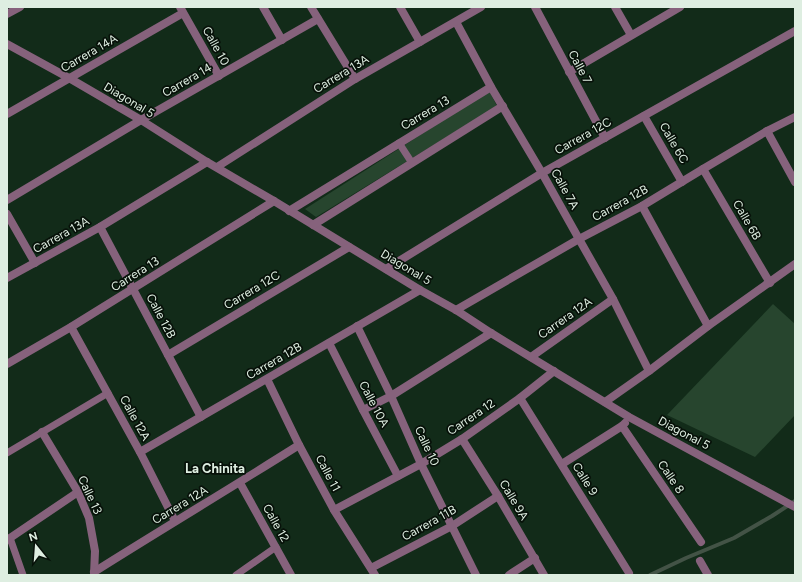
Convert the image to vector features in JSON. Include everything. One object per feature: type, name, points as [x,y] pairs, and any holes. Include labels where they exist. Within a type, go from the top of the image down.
[{"type":"street","points":[[7,14],[20,7]]},
{"type":"street","points":[[263,7],[282,40]]},
{"type":"street","points":[[311,7],[355,79]]},
{"type":"street","points":[[400,7],[420,42]]},
{"type":"street","name":"Carrera 13A","points":[[217,167],[355,79],[481,7]]},
{"type":"street","name":"Calle 7","points":[[535,7],[605,138]]},
{"type":"street","points":[[615,7],[631,35]]},
{"type":"street","points":[[569,72],[680,7]]},
{"type":"street","name":"Calle 10","points":[[182,10],[219,76]]},
{"type":"street","name":"Carrera 14A","points":[[7,114],[182,10]]},
{"type":"street","name":"Carrera 14","points":[[7,200],[141,120],[318,20]]},
{"type":"street","name":"Calle 7A","points":[[456,22],[491,87],[542,173],[613,299],[649,371]]},
{"type":"street","name":"Carrera 12C","points":[[386,269],[542,173],[795,31]]},
{"type":"street","name":"Diagonal 5","points":[[7,44],[141,120],[207,162],[420,290],[456,310],[629,417],[795,506]]},
{"type":"street","name":"Carrera 13","points":[[289,211],[491,87]]},
{"type":"street","points":[[313,225],[503,106]]},
{"type":"street","name":"Calle 6C","points":[[644,116],[682,182]]},
{"type":"street","name":"Carrera 12B","points":[[456,310],[579,239],[642,206],[767,131],[795,116]]},
{"type":"street","points":[[767,131],[795,182]]},
{"type":"street","name":"Carrera 13A","points":[[7,278],[100,227],[207,162]]},
{"type":"street","name":"Calle 6B","points":[[703,169],[770,283]]},
{"type":"street","name":"Carrera 13","points":[[7,364],[274,202]]},
{"type":"street","points":[[642,206],[708,326]]},
{"type":"street","points":[[7,214],[35,263]]},
{"type":"street","name":"Calle 12B","points":[[100,227],[201,417]]},
{"type":"street","name":"Carrera 12C","points":[[168,355],[348,247]]},
{"type":"street","points":[[605,402],[795,264]]},
{"type":"street","name":"Carrera 12B","points":[[140,452],[420,290]]},
{"type":"street","name":"Carrera 12A","points":[[531,357],[613,299]]},
{"type":"street","name":"Calle 10","points":[[357,326],[476,575]]},
{"type":"street","name":"Calle 12A","points":[[70,327],[140,452],[175,521]]},
{"type":"street","points":[[363,410],[391,396],[491,333]]},
{"type":"street","name":"Calle 10A","points":[[329,343],[398,476]]},
{"type":"street","name":"Carrera 12","points":[[334,510],[422,464],[462,439],[520,398],[554,371]]},
{"type":"street","name":"Calle 11","points":[[267,379],[299,445],[334,510],[373,572]]},
{"type":"street","name":"Calle 9","points":[[520,398],[630,573]]},
{"type":"street","points":[[562,464],[622,426],[629,417]]},
{"type":"street","name":"Calle 8","points":[[622,426],[701,542]]},
{"type":"street","name":"Calle 13","points":[[42,432],[78,492],[89,518],[95,551],[94,573]]},
{"type":"street","name":"Calle 9A","points":[[462,439],[498,496],[544,575]]},
{"type":"street","name":"Carrera 12A","points":[[94,573],[175,521],[240,483],[299,445]]},
{"type":"street","name":"Calle 12","points":[[240,483],[291,575]]},
{"type":"street","points":[[8,539],[78,492]]},
{"type":"street","name":"Carrera 11B","points":[[373,572],[452,526],[498,496]]},
{"type":"street","points":[[509,575],[534,558]]},
{"type":"street","points":[[700,561],[708,575]]},
{"type":"lane","points":[[399,143],[412,163]]},
{"type":"lane","points":[[7,453],[108,393]]},
{"type":"lane","points":[[8,539],[23,575]]},
{"type":"lane","points":[[236,575],[276,547]]},
{"type":"green space","points":[[489,91],[497,106],[316,217],[305,209]]},
{"type":"green space","points":[[773,304],[795,324],[795,415],[755,457],[667,415]]},
{"type":"waterway","points":[[650,575],[734,538],[795,501]]},
{"type":"district","name":"La Chinita","points":[[215,468]]}]
